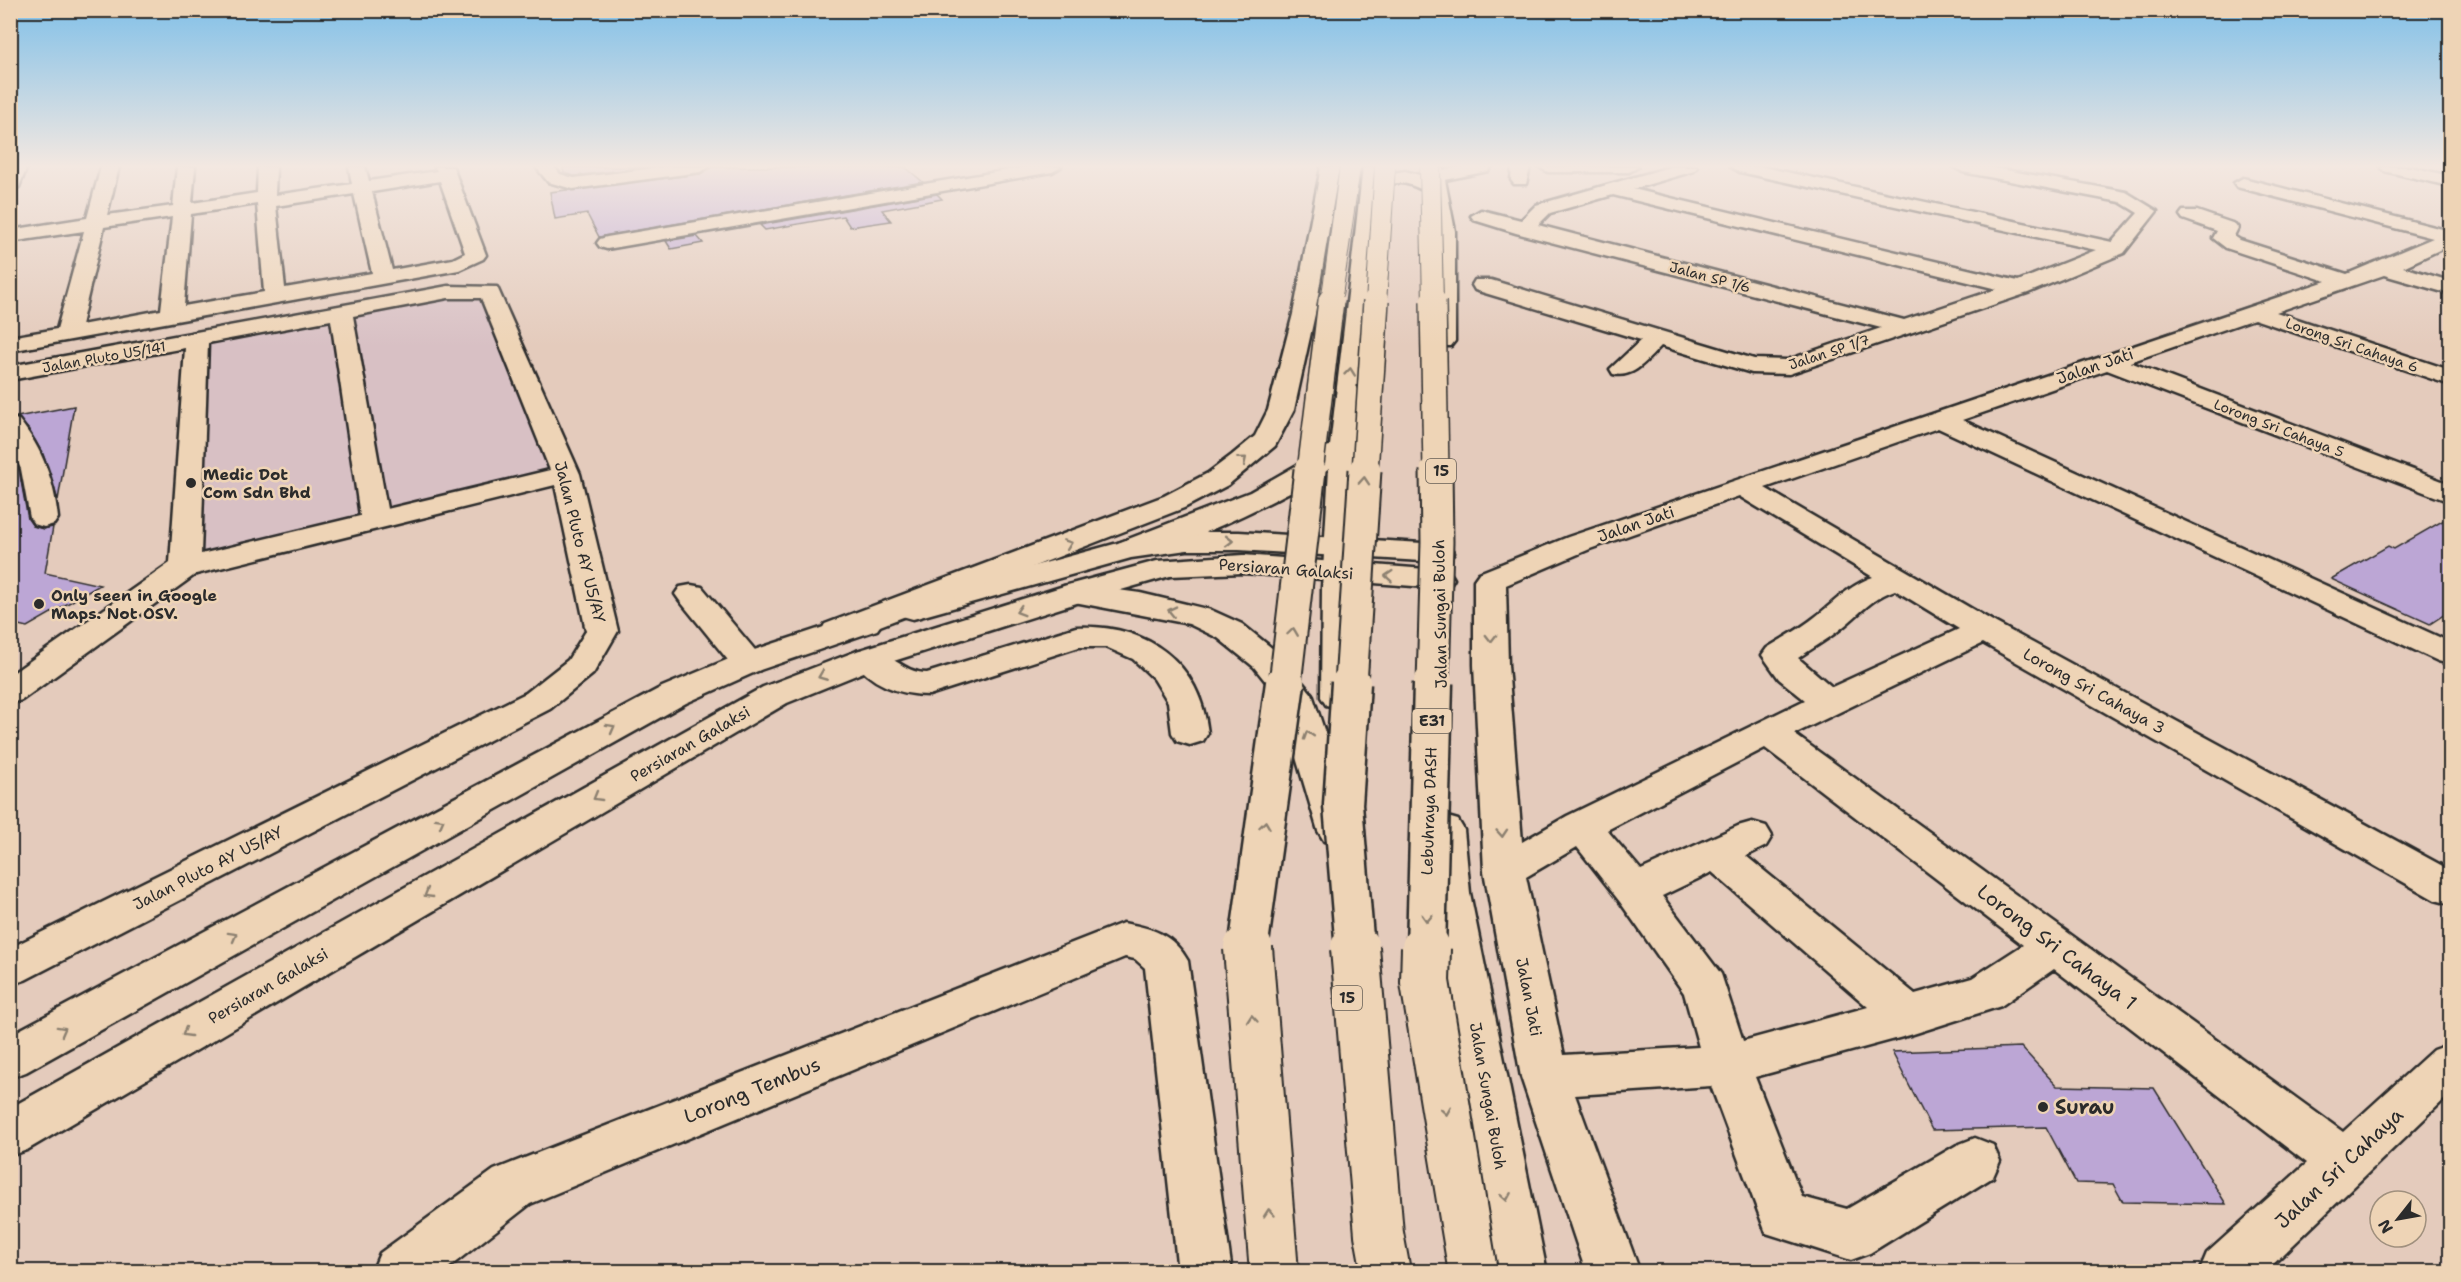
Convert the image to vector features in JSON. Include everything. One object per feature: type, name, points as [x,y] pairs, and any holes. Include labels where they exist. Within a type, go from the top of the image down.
[{"type":"main road","points":[[10,236],[71,227]]},
{"type":"main road","points":[[67,333],[96,227]]},
{"type":"main road","points":[[172,315],[182,227]]},
{"type":"main road","points":[[270,227],[276,296]]},
{"type":"main road","points":[[371,227],[383,277]]},
{"type":"main road","points":[[10,344],[471,259],[476,255],[466,227]]},
{"type":"main road","points":[[607,243],[704,227]]},
{"type":"main road","points":[[837,632],[1174,502],[1218,479],[1266,440],[1281,410],[1304,314],[1319,227]]},
{"type":"main road","points":[[1274,1272],[1247,954],[1294,620],[1319,388],[1356,227]]},
{"type":"main road","name":"15","points":[[1361,1272],[1338,831],[1339,559],[1344,430],[1364,227]]},
{"type":"main road","points":[[1367,227],[1343,805],[1379,1234],[1386,1272]]},
{"type":"main road","name":"Lebuhraya DASH","points":[[1435,227],[1437,542],[1425,982],[1473,1272]]},
{"type":"main road","name":"Jalan Sungai Buloh","points":[[1444,227],[1439,566],[1444,856],[1520,1272]]},
{"type":"main road","name":"Jalan SP 1/6","points":[[1516,227],[1904,327]]},
{"type":"main road","points":[[1768,227],[2020,288]]},
{"type":"main road","points":[[2015,227],[2117,249]]},
{"type":"main road","name":"Jalan SP 1/7","points":[[1483,285],[1658,338],[1769,368],[1788,367],[2020,288],[2117,249],[2136,227]]},
{"type":"main road","points":[[2225,227],[2228,228],[2223,238],[2234,244],[2346,280]]},
{"type":"main road","points":[[2395,227],[2447,242]]},
{"type":"main road","name":"Jalan Jati","points":[[1613,1272],[1545,1077],[1504,872],[1491,664],[1490,580],[1580,543],[2384,268],[2447,242]]},
{"type":"main road","points":[[2384,268],[2451,288]]},
{"type":"main road","name":"Jalan Pluto AY U5/AY","points":[[10,968],[538,701],[581,667],[602,631],[566,474],[489,292],[448,292],[197,340]]},
{"type":"main road","points":[[342,312],[375,521]]},
{"type":"main road","name":"Lorong Sri Cahaya 6","points":[[2254,312],[2451,378]]},
{"type":"main road","points":[[1622,369],[1658,338]]},
{"type":"main road","points":[[184,567],[197,340]]},
{"type":"main road","name":"Jalan Pluto U5/141","points":[[10,373],[197,340]]},
{"type":"main road","name":"Lorong Sri Cahaya 5","points":[[2108,362],[2451,494]]},
{"type":"main road","points":[[1940,419],[2451,654]]},
{"type":"main road","points":[[10,426],[24,441],[22,475],[41,487],[44,518]]},
{"type":"main road","points":[[1129,549],[1254,500],[1292,479],[1333,451],[1344,430]]},
{"type":"main road","points":[[10,692],[184,567],[566,474]]},
{"type":"main road","name":"Lorong Sri Cahaya 3","points":[[1742,486],[1984,630],[2451,889]]},
{"type":"main road","name":"Persiaran Galaksi","points":[[10,1058],[629,718],[674,695],[748,663],[837,632],[1129,549],[1188,541],[1339,559],[1439,566]]},
{"type":"main road","name":"Persiaran Galaksi","points":[[10,1134],[776,695],[869,658],[1075,593],[1168,567],[1339,559]]},
{"type":"main road","points":[[1830,703],[1791,672],[1779,655],[1801,638],[1827,624],[1847,605],[1873,587],[1896,579]]},
{"type":"main road","points":[[1075,593],[1140,603],[1200,617],[1230,632],[1266,660],[1294,694],[1338,831]]},
{"type":"main road","points":[[691,594],[776,695]]},
{"type":"main road","points":[[1504,872],[1581,826],[1768,732],[1984,630]]},
{"type":"main road","points":[[869,658],[896,680],[909,685],[929,684],[1076,637],[1096,635],[1114,637],[1143,648],[1167,671],[1186,703],[1190,733]]},
{"type":"main road","name":"Lorong Sri Cahaya 1","points":[[1768,732],[2346,1163]]},
{"type":"main road","points":[[1581,826],[1635,891],[1705,987],[1726,1065],[1784,1216],[1851,1235],[1975,1161]]},
{"type":"main road","points":[[1635,891],[1734,845],[1910,1016]]},
{"type":"main road","name":"Lorong Tembus","points":[[399,1272],[512,1186],[1123,940],[1147,944],[1166,961],[1205,1272]]},
{"type":"main road","points":[[1545,1077],[1726,1065],[1910,1016],[1985,993],[2056,945]]},
{"type":"main road","name":"Jalan Sri Cahaya","points":[[2226,1272],[2451,1064]]},
{"type":"shaded area","points":[[479,295],[554,474],[200,560],[206,342],[444,296]]},
{"type":"building","points":[[594,227],[659,227],[599,237]]},
{"type":"building","points":[[762,227],[783,227],[765,230]]},
{"type":"building","points":[[697,236],[703,243],[671,249],[666,241]]},
{"type":"building","points":[[74,406],[58,500],[43,454],[29,430],[17,417]]},
{"type":"building","points":[[10,451],[19,470],[28,519],[33,526],[43,529],[53,527],[45,573],[100,585],[27,627],[10,623]]},
{"type":"building","points":[[2451,516],[2451,610],[2430,624],[2331,579],[2388,546],[2394,549]]},
{"type":"building","name":"Surau","points":[[2021,1047],[2057,1086],[2154,1088],[2226,1204],[2123,1202],[2113,1184],[2076,1183],[2046,1127],[1932,1130],[1892,1052]]},
{"type":"place","name":"Medic Dot Com Sdn Bhd","points":[[191,483]]},
{"type":"place","name":"Only seen in Google Maps. Not OSV.","points":[[39,604]]},
{"type":"place","name":"Surau","points":[[2043,1107]]}]
